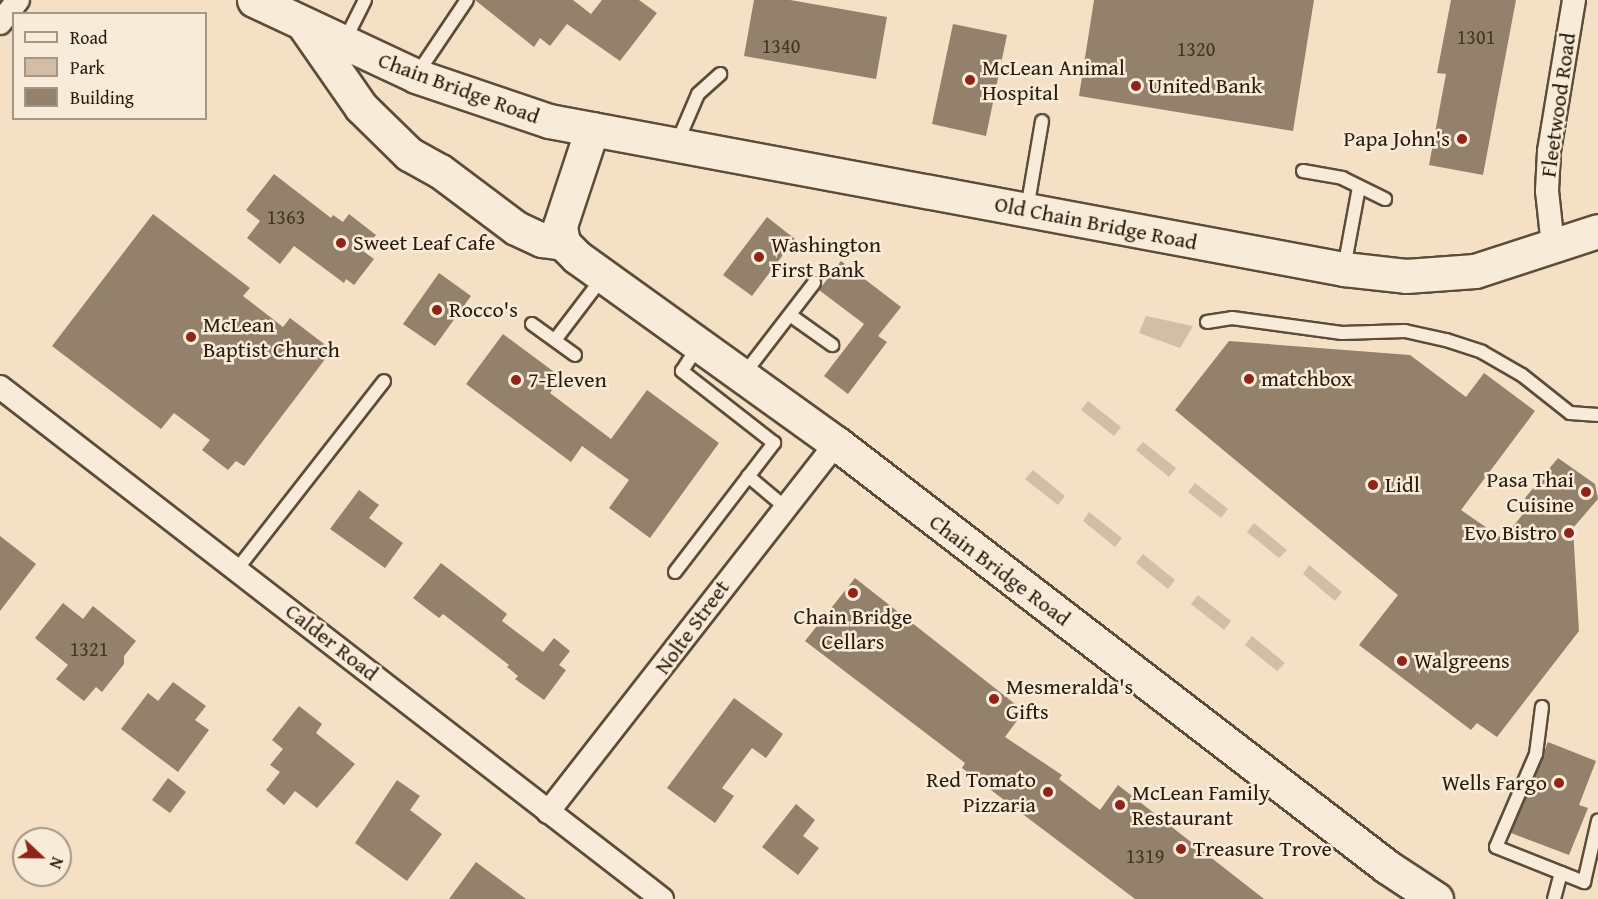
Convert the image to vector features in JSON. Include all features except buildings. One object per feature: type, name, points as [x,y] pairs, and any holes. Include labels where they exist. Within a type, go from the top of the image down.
[{"type":"street","points":[[0,23],[18,0]]},
{"type":"street","name":"Chain Bridge Road","points":[[254,0],[416,76],[508,110],[592,129]]},
{"type":"street","name":"Fleetwood Road","points":[[1553,246],[1547,191],[1549,151],[1574,0]]},
{"type":"street","name":"Chain Bridge Road","points":[[304,25],[361,107],[419,160],[448,177],[516,228],[542,240],[563,243],[604,276],[836,443],[1386,866],[1436,899]]},
{"type":"street","points":[[563,243],[560,226],[592,129]]},
{"type":"street","name":"Old Chain Bridge Road","points":[[592,129],[1344,269],[1406,276],[1452,274],[1493,268],[1598,231]]},
{"type":"street","name":"Calder Road","points":[[0,387],[238,568],[662,899]]},
{"type":"street","name":"Nolte Street","points":[[548,812],[627,716],[719,589],[836,443]]},
{"type":"lane","points":[[344,43],[366,0]]},
{"type":"lane","points":[[416,76],[467,0]]},
{"type":"lane","points":[[676,144],[698,94],[720,74]]},
{"type":"lane","points":[[1027,210],[1042,121]]},
{"type":"lane","points":[[1303,171],[1341,178],[1385,199]]},
{"type":"lane","points":[[1344,269],[1359,187]]},
{"type":"lane","points":[[555,340],[604,276]]},
{"type":"lane","points":[[742,376],[814,283]]},
{"type":"lane","points":[[790,315],[832,345]]},
{"type":"lane","points":[[1207,322],[1232,318],[1342,333],[1405,332],[1446,340],[1482,352],[1522,375],[1570,413],[1598,415]]},
{"type":"lane","points":[[532,324],[575,355]]},
{"type":"lane","points":[[675,572],[774,442],[682,371],[699,345]]},
{"type":"lane","points":[[238,568],[384,381]]},
{"type":"lane","points":[[748,476],[785,507]]},
{"type":"lane","points":[[1542,706],[1536,754],[1496,847],[1584,882],[1598,821]]},
{"type":"lane","points":[[1554,899],[1561,873]]},
{"type":"green space","points":[[1146,316],[1193,326],[1180,348],[1139,333]]},
{"type":"green space","points":[[1088,401],[1121,427],[1114,436],[1081,410]]},
{"type":"green space","points":[[1143,442],[1176,468],[1169,477],[1136,450]]},
{"type":"green space","points":[[1033,470],[1065,496],[1058,505],[1025,479]]},
{"type":"green space","points":[[1195,483],[1228,509],[1221,518],[1188,492]]},
{"type":"green space","points":[[1089,512],[1122,538],[1115,547],[1083,521]]},
{"type":"green space","points":[[1254,523],[1287,550],[1279,558],[1247,532]]},
{"type":"green space","points":[[1143,554],[1175,580],[1168,589],[1136,563]]},
{"type":"green space","points":[[1309,565],[1342,592],[1335,601],[1303,574]]},
{"type":"green space","points":[[1198,595],[1231,621],[1224,630],[1191,604]]},
{"type":"green space","points":[[1252,636],[1285,663],[1277,671],[1245,645]]},
{"type":"place","name":"McLean Animal Hospital","points":[[970,80]]},
{"type":"place","name":"United Bank","points":[[1136,86]]},
{"type":"place","name":"Papa John's","points":[[1462,139]]},
{"type":"place","name":"Sweet Leaf Cafe","points":[[341,243]]},
{"type":"place","name":"Washington First Bank","points":[[759,257]]},
{"type":"place","name":"Rocco's","points":[[437,310]]},
{"type":"place","name":"McLean Baptist Church","points":[[191,337]]},
{"type":"place","name":"matchbox","points":[[1249,379]]},
{"type":"place","name":"7-Eleven","points":[[516,380]]},
{"type":"place","name":"Lidl","points":[[1373,485]]},
{"type":"place","name":"Pasa Thai Cuisine","points":[[1586,492]]},
{"type":"place","name":"Evo Bistro","points":[[1569,533]]},
{"type":"place","name":"Chain Bridge Cellars","points":[[853,593]]},
{"type":"place","name":"Walgreens","points":[[1402,661]]},
{"type":"place","name":"Mesmeralda's Gifts","points":[[994,699]]},
{"type":"place","name":"Wells Fargo","points":[[1559,783]]},
{"type":"place","name":"Red Tomato Pizzaria","points":[[1048,792]]},
{"type":"place","name":"McLean Family Restaurant","points":[[1120,805]]},
{"type":"place","name":"Treasure Trove","points":[[1181,849]]}]
